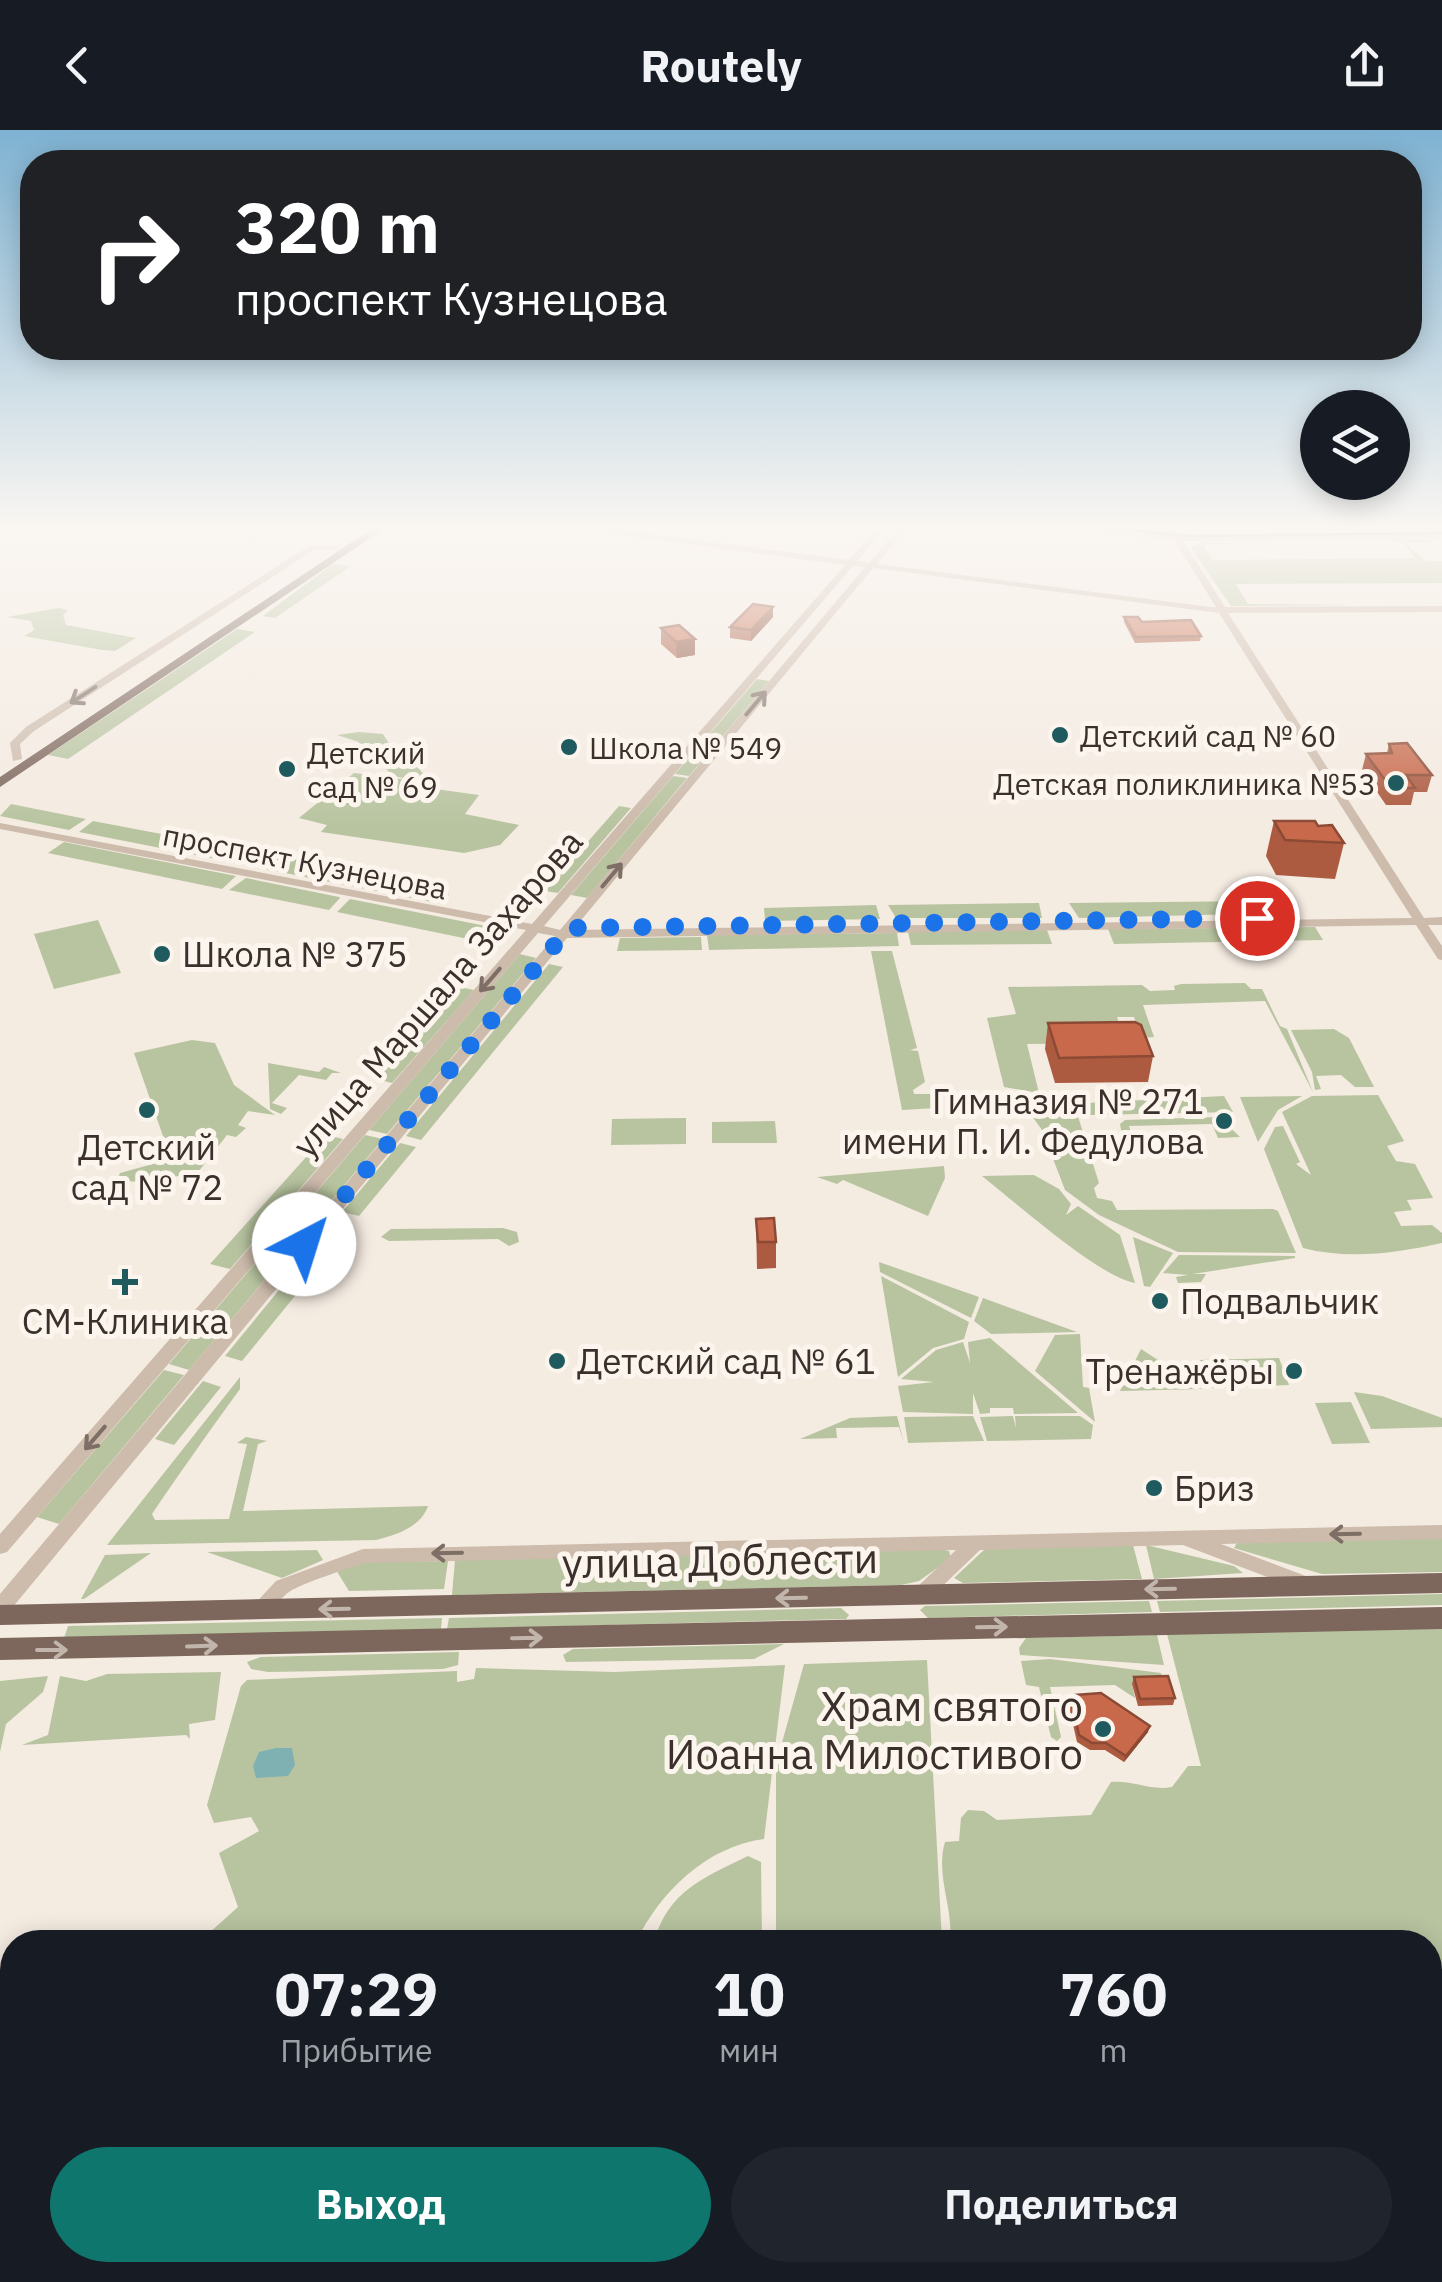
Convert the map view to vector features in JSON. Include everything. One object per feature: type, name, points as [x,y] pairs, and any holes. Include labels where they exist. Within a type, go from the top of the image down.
[{"type":"main road","points":[[0,770],[217,626]]},
{"type":"main road","points":[[0,782],[233,626]]},
{"type":"main road","name":"улица Доблести","points":[[0,1612],[258,1610],[1442,1583]]},
{"type":"main road","points":[[920,1595],[908,1608],[910,1616],[925,1628]]},
{"type":"main road","points":[[845,1597],[857,1610],[858,1618],[847,1630]]},
{"type":"main road","name":"улица Доблести","points":[[0,1648],[1442,1618]]},
{"type":"street","points":[[17,759],[15,743],[30,729],[190,626]]},
{"type":"street","name":"улица Маршала Захарова","points":[[0,1547],[796,626]]},
{"type":"street","name":"улица Маршала Захарова","points":[[0,1612],[821,626]]},
{"type":"street","points":[[1231,626],[1442,956]]},
{"type":"street","name":"проспект Кузнецова","points":[[0,823],[566,931],[1442,918]]},
{"type":"street","points":[[258,1610],[283,1586],[363,1556],[1442,1532]]},
{"type":"street","points":[[1184,1538],[1312,1586]]},
{"type":"street","points":[[920,1595],[976,1542]]},
{"type":"green space","points":[[33,626],[74,626],[136,638],[115,651],[102,650],[24,636],[34,630]]},
{"type":"green space","points":[[237,629],[255,632],[68,759],[48,755]]},
{"type":"green space","points":[[757,679],[769,681],[689,776],[675,774]]},
{"type":"green space","points":[[383,734],[393,750],[401,748],[427,778],[421,782],[428,788],[479,795],[465,814],[519,825],[500,845],[464,853],[321,832],[327,825],[299,818],[354,773],[410,780],[391,775],[379,760],[360,762],[356,750],[359,742],[337,735]]},
{"type":"green space","points":[[673,776],[687,778],[587,898],[571,895]]},
{"type":"green space","points":[[11,804],[86,819],[69,830],[0,816]]},
{"type":"green space","points":[[619,806],[631,808],[558,893],[545,891]]},
{"type":"green space","points":[[93,821],[266,854],[252,866],[79,832]]},
{"type":"green space","points":[[64,842],[236,876],[222,889],[48,853]]},
{"type":"green space","points":[[274,855],[447,889],[449,897],[442,904],[260,868]]},
{"type":"green space","points":[[246,878],[340,898],[329,910],[229,890]]},
{"type":"green space","points":[[350,899],[501,929],[491,941],[478,941],[337,912]]},
{"type":"green space","points":[[1259,901],[1280,913],[1079,918],[1069,903]]},
{"type":"green space","points":[[1039,903],[1042,918],[896,918],[888,905]]},
{"type":"green space","points":[[876,905],[880,919],[765,921],[764,908]]},
{"type":"green space","points":[[98,920],[121,973],[54,989],[34,934]]},
{"type":"green space","points":[[1315,927],[1323,940],[1114,944],[1108,929]]},
{"type":"green space","points":[[1047,930],[1052,944],[911,945],[908,932]]},
{"type":"green space","points":[[897,933],[899,946],[709,950],[707,935]]},
{"type":"green space","points":[[701,937],[702,950],[617,951],[620,938]]},
{"type":"green space","points":[[871,951],[892,951],[917,1048],[910,1050],[918,1051],[925,1082],[913,1090],[914,1094],[935,1094],[936,1108],[902,1110]]},
{"type":"green space","points":[[520,954],[536,958],[387,1134],[369,1130]]},
{"type":"green space","points":[[549,964],[563,967],[421,1140],[406,1136]]},
{"type":"green space","points":[[1245,983],[1251,989],[1262,989],[1280,1026],[1287,1029],[1313,1092],[1265,1001],[1143,1005],[1154,1037],[1142,1038],[1134,1017],[1117,1017],[1125,1043],[1027,1044],[1039,1093],[1004,1087],[987,1018],[1016,1014],[1008,987],[1142,985],[1150,991],[1175,990],[1174,986],[1181,984]]},
{"type":"green space","points":[[459,987],[474,990],[392,1083],[376,1079]]},
{"type":"green space","points":[[1334,1029],[1349,1038],[1374,1087],[1355,1087],[1341,1075],[1316,1076],[1321,1089],[1315,1090],[1312,1072],[1291,1030]]},
{"type":"green space","points":[[192,1040],[215,1043],[234,1085],[275,1115],[248,1111],[238,1125],[246,1128],[236,1137],[227,1135],[199,1171],[153,1182],[117,1181],[120,1173],[171,1159],[134,1053]]},
{"type":"green space","points":[[268,1063],[319,1072],[324,1067],[341,1073],[332,1073],[326,1080],[299,1075],[272,1103],[287,1108],[281,1114],[270,1109]]},
{"type":"green space","points":[[1378,1095],[1404,1141],[1387,1146],[1396,1161],[1415,1164],[1433,1198],[1407,1200],[1412,1210],[1394,1212],[1401,1226],[1432,1225],[1442,1233],[1442,1243],[1372,1254],[1303,1248],[1264,1149],[1275,1127],[1283,1126],[1300,1162],[1296,1164],[1311,1175],[1282,1112],[1312,1096]]},
{"type":"green space","points":[[1224,1096],[1233,1112],[1090,1115],[1086,1103]]},
{"type":"green space","points":[[1302,1096],[1278,1110],[1258,1142],[1240,1097]]},
{"type":"green space","points":[[1029,1101],[1031,1108],[1075,1107],[1099,1183],[1094,1188],[1097,1198],[1112,1201],[1117,1210],[1273,1209],[1278,1211],[1296,1253],[1178,1252],[1099,1215],[1065,1190],[1042,1130],[1022,1102]]},
{"type":"green space","points":[[1219,1117],[1240,1137],[1218,1138],[1212,1124],[1129,1126],[1133,1139],[1123,1140],[1120,1124],[1125,1120]]},
{"type":"green space","points":[[686,1118],[686,1144],[611,1145],[612,1119]]},
{"type":"green space","points":[[775,1121],[777,1143],[712,1143],[712,1122]]},
{"type":"green space","points":[[326,1135],[343,1139],[230,1269],[210,1264]]},
{"type":"green space","points":[[365,1135],[383,1139],[189,1370],[169,1364]]},
{"type":"green space","points":[[400,1143],[416,1147],[359,1216],[342,1212]]},
{"type":"green space","points":[[944,1166],[945,1178],[928,1216],[843,1180],[837,1184],[817,1177]]},
{"type":"green space","points":[[1034,1175],[1059,1189],[1071,1204],[1066,1215],[1078,1206],[1120,1235],[1135,1283],[1119,1278],[1079,1253],[982,1176]]},
{"type":"green space","points":[[334,1223],[351,1227],[242,1361],[225,1356]]},
{"type":"green space","points":[[503,1228],[517,1232],[519,1242],[509,1246],[498,1239],[389,1241],[381,1237],[391,1229]]},
{"type":"green space","points":[[1133,1237],[1173,1253],[1150,1287],[1144,1286]]},
{"type":"green space","points":[[1179,1255],[1295,1258],[1193,1274],[1206,1274],[1201,1282],[1178,1283],[1176,1277],[1188,1275],[1163,1273]]},
{"type":"green space","points":[[879,1262],[979,1297],[971,1318],[880,1272]]},
{"type":"green space","points":[[881,1276],[969,1322],[964,1339],[933,1348],[898,1377]]},
{"type":"green space","points":[[983,1298],[1077,1332],[991,1334],[974,1321]]},
{"type":"green space","points":[[1080,1334],[1083,1387],[1089,1388],[1095,1422],[1035,1371],[1055,1335]]},
{"type":"green space","points":[[990,1338],[1078,1413],[1014,1414],[1013,1408],[990,1408],[990,1413],[980,1414],[973,1393],[973,1414],[903,1412],[898,1386],[934,1382],[901,1379],[936,1350],[963,1342],[970,1363],[968,1342]]},
{"type":"green space","points":[[1141,1349],[1201,1388],[1201,1389],[1120,1391]]},
{"type":"green space","points":[[1279,1358],[1289,1385],[1209,1388],[1198,1360]]},
{"type":"green space","points":[[164,1370],[184,1375],[59,1524],[37,1517]]},
{"type":"green space","points":[[240,1377],[240,1389],[152,1514],[155,1520],[229,1519],[247,1444],[237,1443],[246,1437],[267,1441],[258,1444],[243,1511],[428,1506],[425,1513],[407,1529],[376,1540],[107,1545]]},
{"type":"green space","points":[[203,1381],[221,1387],[174,1445],[155,1439]]},
{"type":"green space","points":[[1354,1392],[1382,1396],[1442,1418],[1442,1427],[1371,1429]]},
{"type":"green space","points":[[1351,1402],[1370,1443],[1332,1444],[1315,1403]]},
{"type":"green space","points":[[897,1416],[904,1443],[899,1427],[836,1428],[837,1438],[800,1439],[850,1418]]},
{"type":"green space","points":[[973,1416],[984,1441],[908,1443],[904,1417]]},
{"type":"green space","points":[[1013,1416],[1016,1428],[1015,1416],[1080,1416],[1093,1425],[1091,1439],[987,1441],[980,1417]]},
{"type":"green space","points":[[1442,1538],[1442,1572],[1322,1574],[1234,1548],[1237,1543]]},
{"type":"green space","points":[[1133,1545],[1142,1579],[963,1583],[954,1578],[985,1549]]},
{"type":"green space","points":[[1146,1545],[1234,1566],[1243,1573],[1154,1579]]},
{"type":"green space","points":[[317,1550],[323,1560],[282,1578],[207,1552]]},
{"type":"green space","points":[[949,1551],[951,1558],[919,1581],[901,1585],[452,1595],[455,1560]]},
{"type":"green space","points":[[151,1553],[84,1599],[81,1599],[105,1555]]},
{"type":"green space","points":[[448,1561],[444,1589],[349,1591],[336,1570],[367,1562]]},
{"type":"green space","points":[[1442,1594],[1442,1605],[1160,1612],[1157,1601]]},
{"type":"green space","points":[[1149,1601],[1152,1612],[928,1618],[920,1610],[925,1606]]},
{"type":"green space","points":[[841,1608],[849,1615],[846,1619],[447,1629],[449,1618]]},
{"type":"green space","points":[[442,1618],[441,1629],[64,1638],[68,1626]]},
{"type":"green space","points":[[1442,1627],[1442,1930],[951,1930],[943,1854],[945,1842],[959,1841],[961,1818],[968,1810],[984,1811],[997,1820],[1091,1815],[1111,1782],[1172,1787],[1188,1766],[1201,1766],[1167,1634]]},
{"type":"green space","points":[[1157,1635],[1164,1665],[1020,1655],[1019,1648],[1026,1638]]},
{"type":"green space","points":[[784,1644],[754,1659],[566,1662],[563,1655],[573,1649]]},
{"type":"green space","points":[[459,1652],[458,1665],[443,1669],[268,1672],[251,1669],[247,1662],[261,1657]]},
{"type":"green space","points":[[1050,1659],[1161,1673],[1164,1681],[1132,1684],[1135,1698],[1115,1685],[1050,1687],[1061,1737],[1057,1741],[1051,1737],[1039,1687],[1026,1685],[1021,1661]]},
{"type":"green space","points":[[927,1660],[941,1930],[776,1930],[776,1764],[804,1664]]},
{"type":"green space","points":[[785,1665],[764,1839],[723,1851],[687,1875],[658,1906],[643,1930],[212,1930],[238,1907],[219,1853],[259,1831],[251,1817],[214,1823],[207,1805],[241,1686],[247,1680],[457,1671],[457,1682],[474,1679],[476,1668],[614,1672]]},
{"type":"green space","points":[[221,1672],[215,1720],[189,1724],[190,1739],[186,1735],[22,1745],[48,1735],[60,1676],[86,1681],[107,1674]]},
{"type":"green space","points":[[48,1676],[43,1692],[6,1724],[0,1752],[0,1681]]},
{"type":"green space","points":[[748,1856],[761,1862],[762,1930],[658,1930],[678,1898],[702,1879]]},
{"type":"water","points":[[292,1748],[295,1765],[288,1776],[256,1778],[253,1766],[259,1752]]},
{"type":"building","points":[[681,626],[695,639],[676,642],[661,628]]},
{"type":"building","points":[[1130,626],[1195,626],[1201,636],[1136,637]]},
{"type":"building","points":[[1407,743],[1432,775],[1406,775],[1415,788],[1391,788],[1366,754],[1392,753],[1389,744]]},
{"type":"building","points":[[1274,821],[1332,825],[1344,843],[1285,840]]},
{"type":"building","points":[[1048,1023],[1141,1025],[1153,1056],[1059,1058]]},
{"type":"building","points":[[774,1218],[776,1242],[758,1242],[756,1219]]},
{"type":"building","points":[[1168,1676],[1175,1698],[1140,1699],[1134,1677]]},
{"type":"building","name":"Храм святого Иоанна Милостивого","points":[[1101,1693],[1150,1726],[1126,1756],[1106,1743],[1092,1743],[1079,1735],[1071,1700],[1075,1695]]},
{"type":"place","name":"Детский сад № 60","points":[[1060,735]]},
{"type":"place","name":"Школа № 549","points":[[569,747]]},
{"type":"place","name":"Детский сад № 69","points":[[287,769]]},
{"type":"place","name":"Детская поликлиника №53","points":[[1396,783]]},
{"type":"place","name":"Школа № 375","points":[[162,954]]},
{"type":"place","name":"Детский сад № 72","points":[[147,1110]]},
{"type":"place","name":"Гимназия № 271 имени П. И. Федулова","points":[[1224,1121]]},
{"type":"place","name":"СМ-Клиника","points":[[125,1282]]},
{"type":"place","name":"Подвальчик","points":[[1160,1301]]},
{"type":"place","name":"Детский сад № 61","points":[[557,1361]]},
{"type":"place","name":"Тренажёры","points":[[1294,1371]]},
{"type":"place","name":"Бриз","points":[[1154,1488]]},
{"type":"place","name":"Храм святого Иоанна Милостивого","points":[[1103,1729]]},
{"type":"route","points":[[304,1244],[569,928],[1257,918]]}]
